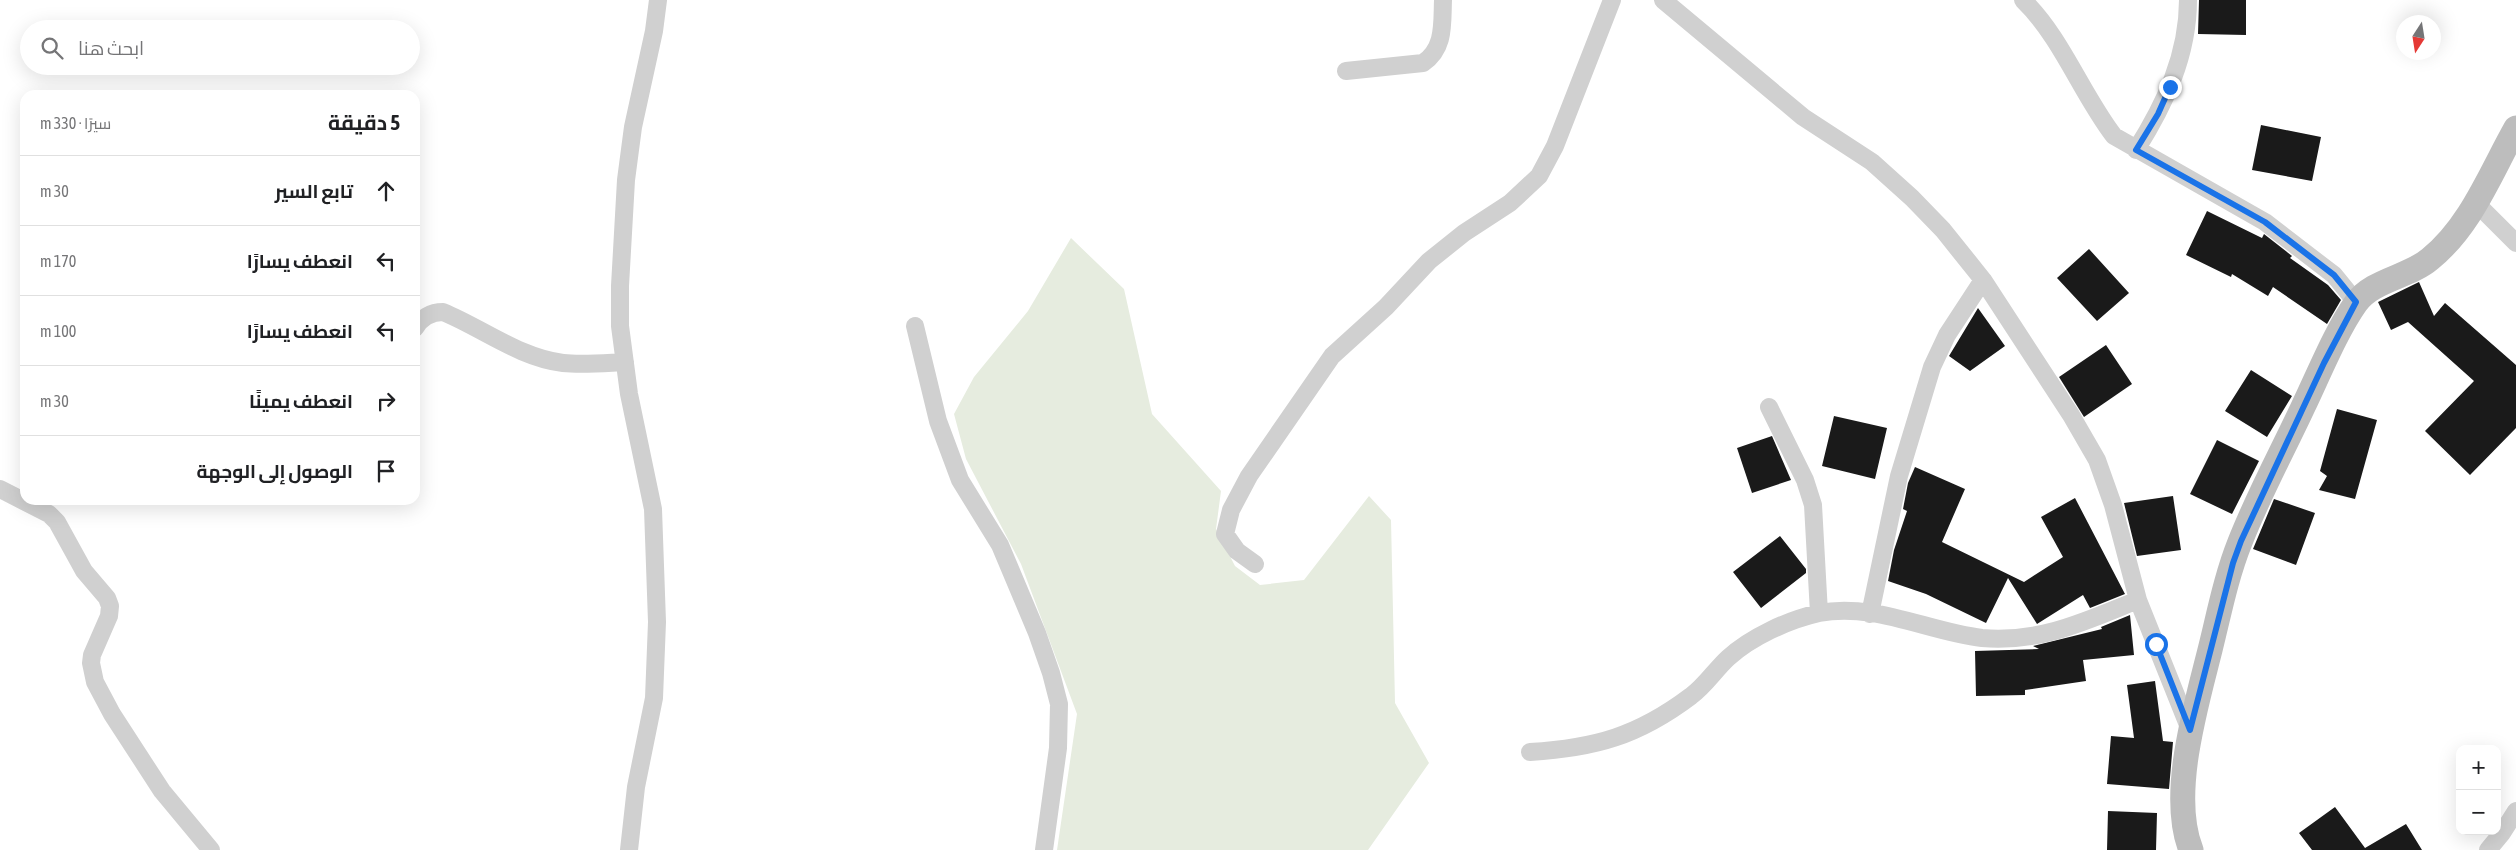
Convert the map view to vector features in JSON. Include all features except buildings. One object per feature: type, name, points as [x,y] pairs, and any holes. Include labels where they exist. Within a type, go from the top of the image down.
[{"type":"street","points":[[629,850],[636,787],[654,698],[657,622],[653,509],[625,362],[620,326],[620,286],[626,180],[633,127],[654,31],[658,0]]},
{"type":"street","points":[[1346,71],[1423,63],[1433,56],[1441,36],[1443,0]]},
{"type":"street","points":[[1255,564],[1237,551],[1226,534],[1230,510],[1250,476],[1332,356],[1386,308],[1429,261],[1464,233],[1510,203],[1539,176],[1555,146],[1612,0]]},
{"type":"street","points":[[1663,0],[1803,117],[1872,162],[1912,198],[1937,224],[1984,280],[2077,424],[2097,460],[2113,505],[2138,600],[2190,730]]},
{"type":"street","points":[[2023,0],[2049,32],[2100,117],[2114,136],[2272,226],[2334,275],[2356,302]]},
{"type":"street","points":[[2136,150],[2158,114],[2175,73],[2183,44],[2188,0]]},
{"type":"street","points":[[2187,848],[2183,798],[2190,730],[2230,572],[2241,541],[2324,363],[2356,302],[2374,289],[2430,260],[2451,238],[2476,203],[2516,128]]},
{"type":"street","points":[[2476,203],[2516,243]]},
{"type":"street","points":[[1870,614],[1899,476],[1932,367],[1948,335],[1984,280]]},
{"type":"street","points":[[420,323],[428,315],[442,312],[542,358],[562,363],[582,364],[625,362]]},
{"type":"street","points":[[915,326],[938,421],[960,480],[1000,545],[1037,633],[1059,704],[1059,724],[1044,850]]},
{"type":"street","points":[[1769,407],[1805,480],[1813,505],[1819,613]]},
{"type":"street","points":[[0,489],[20,499]]},
{"type":"street","points":[[33,505],[43,510],[57,522],[84,571],[107,598],[110,606],[109,616],[91,663],[95,682],[112,714],[162,791],[211,850]]},
{"type":"street","points":[[1530,752],[1571,749],[1631,732],[1693,695],[1728,658],[1749,643],[1786,624],[1819,613],[1870,614],[1981,638],[2020,638],[2050,634],[2073,627],[2138,600]]},
{"type":"street","points":[[2488,850],[2516,811]]},
{"type":"shaded area","points":[[1071,238],[1124,289],[1152,414],[1221,491],[1216,529],[1235,566],[1260,585],[1304,580],[1369,496],[1391,520],[1395,703],[1429,763],[1368,850],[1057,850],[1077,714],[1021,564],[966,459],[954,414],[974,377],[1028,311]]},
{"type":"route","points":[[2156,644],[2190,730],[2233,563],[2241,541],[2324,363],[2356,302],[2334,275],[2312,256],[2265,222],[2136,150],[2158,114],[2170,87]]}]
